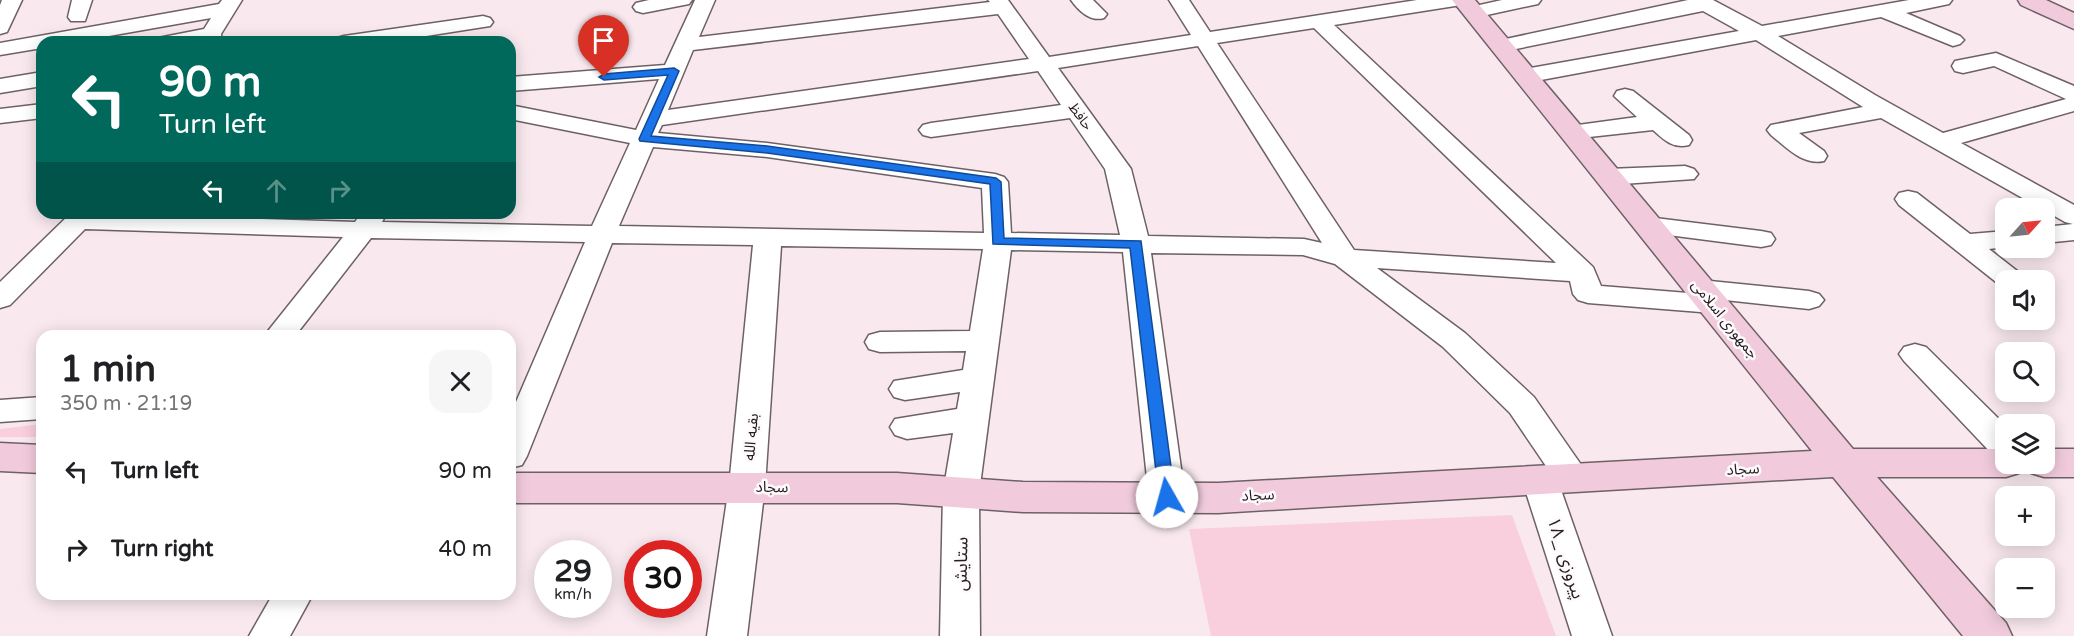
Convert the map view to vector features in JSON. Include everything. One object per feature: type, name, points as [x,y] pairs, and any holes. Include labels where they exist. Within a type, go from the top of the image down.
[{"type":"street","points":[[0,1],[5,0]]},
{"type":"street","points":[[0,28],[12,0]]},
{"type":"street","points":[[643,7],[681,0]]},
{"type":"street","points":[[516,442],[602,234],[705,0]]},
{"type":"street","points":[[1081,0],[1097,14]]},
{"type":"street","points":[[1205,0],[1180,2],[1345,258]]},
{"type":"street","points":[[516,113],[649,129],[1318,21],[1464,4],[1531,0]]},
{"type":"street","points":[[1859,0],[1953,40]]},
{"type":"street","points":[[1526,76],[1942,0]]},
{"type":"street","points":[[2029,0],[2074,22]]},
{"type":"street","points":[[1501,46],[1702,2],[1759,33],[1885,110],[2074,216]]},
{"type":"street","points":[[686,45],[815,38],[847,26],[1000,3]]},
{"type":"street","name":"حافظ","points":[[1000,3],[1118,169],[1136,244],[1167,497]]},
{"type":"street","points":[[212,36],[229,4]]},
{"type":"street","points":[[66,36],[229,4]]},
{"type":"street","name":"جمهوری اسلامی","points":[[1464,4],[1526,76],[1843,464],[1990,636]]},
{"type":"street","points":[[376,36],[487,15],[478,36]]},
{"type":"street","points":[[1318,21],[1583,273],[1588,294],[1809,300]]},
{"type":"street","points":[[847,26],[852,49]]},
{"type":"street","points":[[0,49],[36,42]]},
{"type":"street","points":[[1963,66],[1996,59],[2074,94]]},
{"type":"street","points":[[516,84],[674,71]]},
{"type":"street","points":[[0,86],[36,80]]},
{"type":"street","points":[[1625,96],[1680,140]]},
{"type":"street","points":[[1940,141],[2074,104]]},
{"type":"street","points":[[931,130],[1077,110]]},
{"type":"street","points":[[1815,156],[1779,130],[1885,110]]},
{"type":"street","points":[[0,116],[36,112]]},
{"type":"street","points":[[1571,132],[1659,122]]},
{"type":"street","name":"ستایش","points":[[649,129],[767,150],[996,182],[998,241],[961,493],[960,636]]},
{"type":"street","points":[[1608,177],[1685,174]]},
{"type":"street","points":[[1908,199],[1999,270]]},
{"type":"street","points":[[0,299],[80,219]]},
{"type":"street","points":[[197,219],[369,222],[602,234],[1304,247],[1345,258],[1583,273]]},
{"type":"street","points":[[284,330],[369,222]]},
{"type":"street","points":[[1647,225],[1761,238]]},
{"type":"street","points":[[2055,234],[2074,232]]},
{"type":"street","name":"بقیه الله","points":[[727,636],[747,486],[768,237]]},
{"type":"street","points":[[1965,243],[1995,240]]},
{"type":"street","name":"پیروزی _۱۸","points":[[1345,258],[1454,340],[1522,405],[1556,479],[1592,636]]},
{"type":"street","points":[[880,342],[983,341]]},
{"type":"street","points":[[1916,354],[1995,436]]},
{"type":"street","points":[[905,389],[978,379]]},
{"type":"street","points":[[0,411],[36,408]]},
{"type":"street","points":[[907,428],[972,418]]},
{"type":"street","points":[[1,458],[36,459]]},
{"type":"street","name":"سجاد","points":[[516,488],[747,486],[897,488],[1023,497],[1218,498],[1843,464],[1995,463]]},
{"type":"street","points":[[2055,463],[2074,463]]},
{"type":"street","points":[[268,636],[290,600]]},
{"type":"shaded area","points":[[36,425],[36,437],[0,437],[0,429]]},
{"type":"shaded area","points":[[1512,515],[1556,636],[1211,636],[1189,529]]},
{"type":"route","points":[[604,77],[674,71],[644,139],[767,150],[996,182],[998,241],[1136,244],[1167,497]]}]
